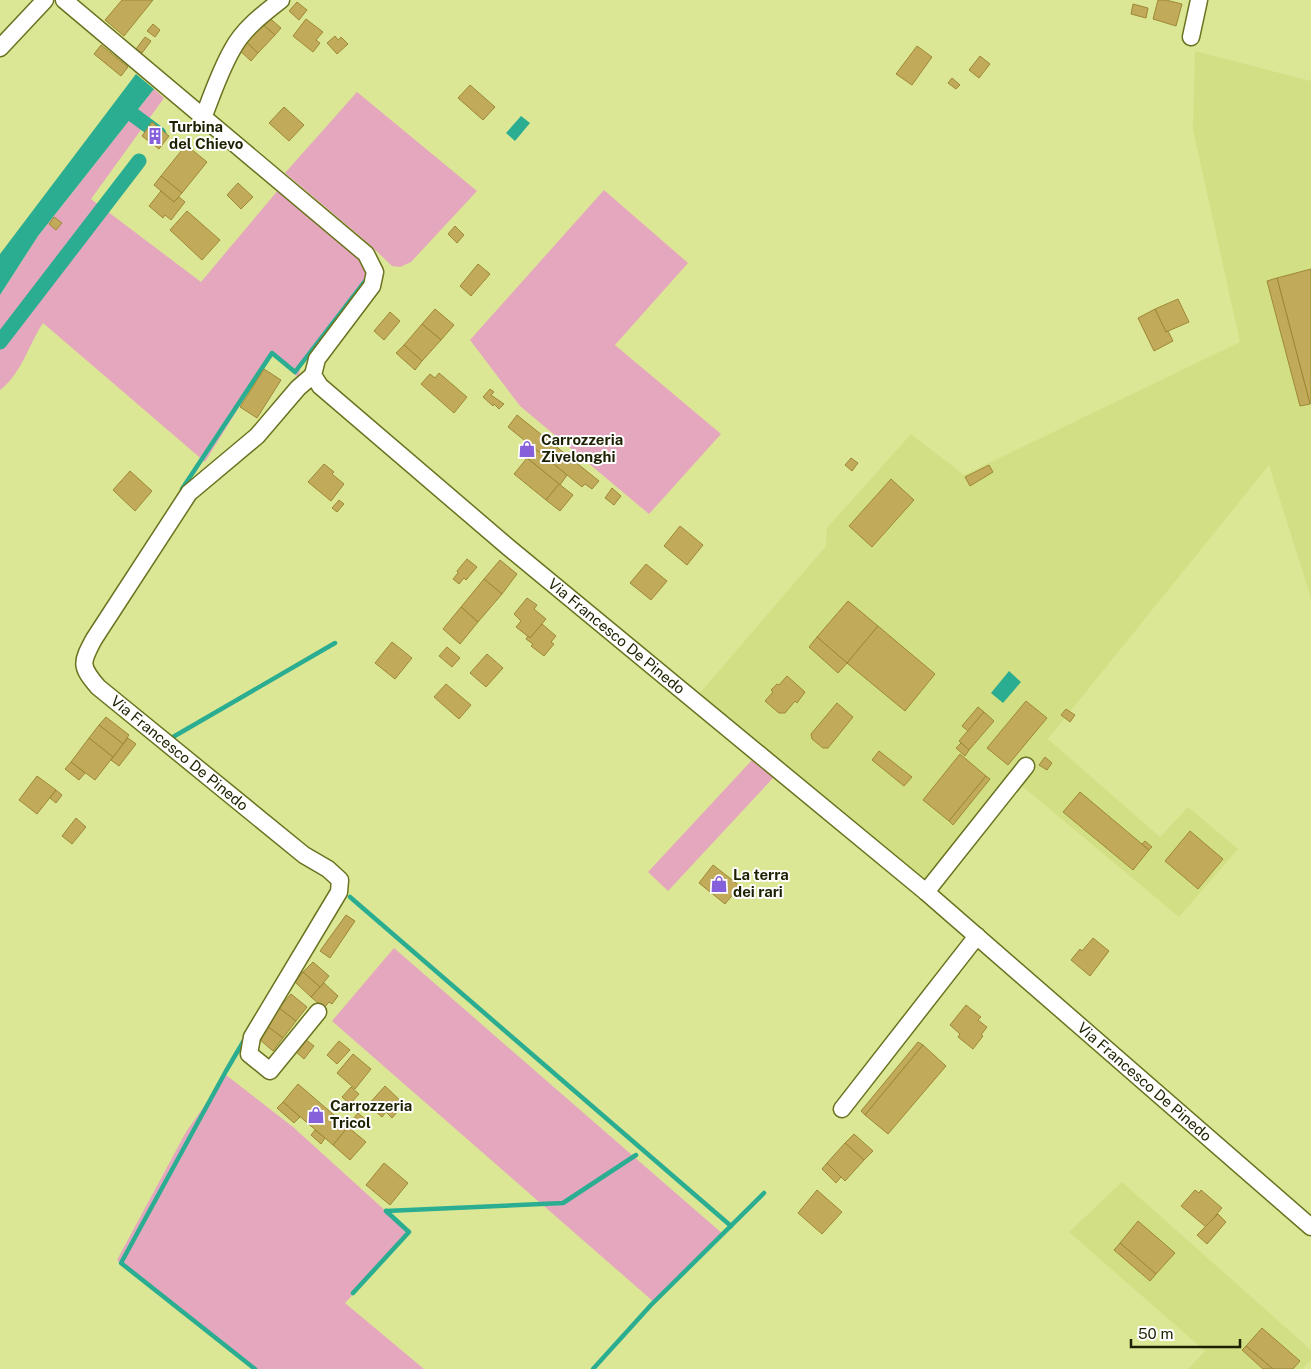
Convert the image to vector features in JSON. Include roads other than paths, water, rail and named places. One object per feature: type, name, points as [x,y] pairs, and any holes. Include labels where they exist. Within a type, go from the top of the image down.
[{"type":"street","points":[[0,48],[45,0]]},
{"type":"street","name":"Via Francesco De Pinedo","points":[[64,0],[366,254],[375,272],[372,286],[317,359],[313,375],[298,388],[257,436],[189,493],[94,639],[87,651],[84,662],[85,672],[98,687],[304,855],[328,868],[340,880],[339,892],[252,1036],[249,1054],[270,1071],[318,1012]]},
{"type":"street","points":[[203,118],[232,49],[245,31],[281,0]]},
{"type":"street","points":[[1191,37],[1199,0]]},
{"type":"street","name":"Via Francesco De Pinedo","points":[[313,375],[320,386],[514,552],[926,892],[1311,1227]]},
{"type":"street","points":[[926,892],[1026,766]]},
{"type":"street","points":[[842,1109],[977,936]]},
{"type":"water","points":[[136,74],[154,89],[38,236],[0,295],[0,254]]},
{"type":"water","points":[[521,116],[530,123],[515,141],[506,133]]},
{"type":"water","points":[[1009,671],[1021,682],[1003,703],[991,693]]},
{"type":"waterway","points":[[120,114],[124,108],[159,134]]},
{"type":"waterway","points":[[0,342],[139,161]]},
{"type":"waterway","points":[[182,489],[272,353],[295,372],[365,281]]},
{"type":"waterway","points":[[173,737],[335,643]]},
{"type":"waterway","points":[[350,897],[731,1226]]},
{"type":"waterway","points":[[246,1037],[121,1263],[255,1369]]},
{"type":"waterway","points":[[386,1211],[563,1203],[636,1155]]},
{"type":"waterway","points":[[593,1369],[651,1305],[764,1193]]},
{"type":"waterway","points":[[353,1293],[409,1232],[386,1211]]},
{"type":"place","name":"Turbina del Chievo","points":[[155,136]]},
{"type":"place","name":"Carrozzeria Zivelonghi","points":[[527,449]]},
{"type":"place","name":"La terra dei rari","points":[[719,884]]},
{"type":"place","name":"Carrozzeria Tricol","points":[[316,1115]]}]
